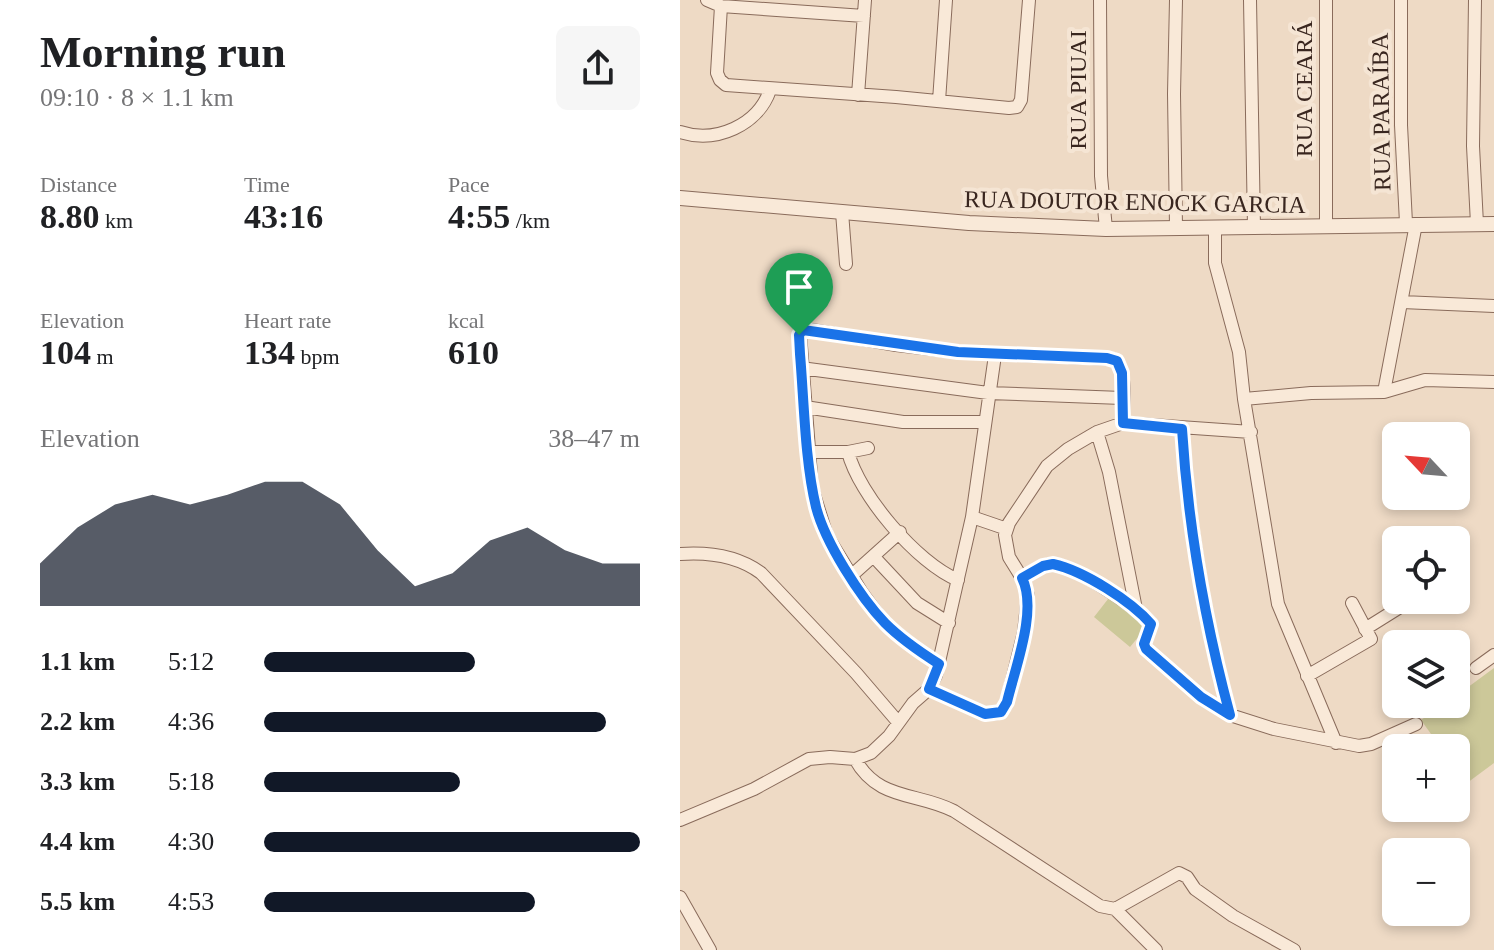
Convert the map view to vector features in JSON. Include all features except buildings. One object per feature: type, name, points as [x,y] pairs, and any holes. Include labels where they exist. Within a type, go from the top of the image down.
[{"type":"street","points":[[707,0],[721,6],[783,4],[864,16]]},
{"type":"street","points":[[858,95],[865,0]]},
{"type":"street","points":[[939,101],[946,0]]},
{"type":"street","points":[[721,6],[716,59],[720,80],[730,86],[1009,108],[1018,106],[1023,86],[1029,0]]},
{"type":"street","name":"RUA PIUAI","points":[[1100,0],[1099,131],[1106,229]]},
{"type":"street","points":[[1176,0],[1176,227]]},
{"type":"street","points":[[1250,0],[1254,227]]},
{"type":"street","name":"RUA CEARÁ","points":[[1326,0],[1326,227]]},
{"type":"street","name":"RUA PARAÍBA","points":[[1384,392],[1402,302],[1411,224],[1401,125],[1401,0]]},
{"type":"street","points":[[1475,0],[1473,146],[1477,224]]},
{"type":"street","points":[[680,132],[700,136],[736,127],[762,109],[770,90]]},
{"type":"street","name":"RUA DOUTOR ENOCK GARCIA","points":[[680,198],[1000,225],[1106,229],[1494,224]]},
{"type":"street","points":[[842,212],[846,264]]},
{"type":"street","points":[[1215,228],[1215,263],[1234,325],[1278,604],[1336,743]]},
{"type":"street","points":[[1402,302],[1494,306]]},
{"type":"street","points":[[939,664],[884,623],[851,576],[820,520],[812,488],[799,335],[803,330],[812,330],[896,345],[995,355],[1113,359],[1120,366],[1123,423]]},
{"type":"street","points":[[680,820],[754,789],[809,759],[855,759],[879,746],[913,703],[929,689],[939,664],[972,517],[995,355]]},
{"type":"street","points":[[801,368],[988,393],[1122,398]]},
{"type":"street","points":[[1244,399],[1311,393],[1384,392],[1425,380],[1494,382]]},
{"type":"street","points":[[805,407],[903,422],[985,422]]},
{"type":"street","points":[[929,689],[985,714],[997,714],[1004,708],[1027,618],[1028,595],[1009,557],[1005,535],[1047,466],[1068,449],[1097,432],[1123,423],[1251,432]]},
{"type":"street","points":[[1182,429],[1190,518],[1219,675],[1230,715]]},
{"type":"street","points":[[1097,432],[1109,472],[1136,609]]},
{"type":"street","points":[[809,452],[848,452],[868,448]]},
{"type":"street","points":[[848,452],[858,481],[900,532],[935,567],[958,580]]},
{"type":"street","points":[[972,517],[1007,529]]},
{"type":"street","points":[[851,576],[900,532]]},
{"type":"street","points":[[680,554],[722,556],[761,573],[898,722]]},
{"type":"street","points":[[874,557],[903,591],[949,623]]},
{"type":"street","points":[[1022,578],[1043,566],[1056,565],[1110,591],[1151,624],[1144,644],[1146,649],[1201,697],[1230,715],[1274,729],[1336,743],[1366,746],[1416,724]]},
{"type":"street","points":[[1307,676],[1371,639],[1352,603]]},
{"type":"street","points":[[1365,629],[1389,614]]},
{"type":"street","points":[[1476,668],[1494,655]]},
{"type":"street","points":[[855,759],[864,773],[885,790],[941,805],[1001,840],[1085,899],[1115,909],[1156,950]]},
{"type":"street","points":[[1115,909],[1181,873],[1213,903],[1294,950]]},
{"type":"street","points":[[680,897],[710,950]]},
{"type":"shaded area","points":[[1112,594],[1149,624],[1130,647],[1094,617]]},
{"type":"shaded area","points":[[1494,668],[1494,763],[1470,781],[1470,734],[1431,734],[1421,720],[1470,718],[1470,686]]},
{"type":"route","points":[[803,330],[812,330],[928,349],[1117,361],[1122,373],[1123,423],[1182,429],[1190,518],[1219,675],[1230,715],[1201,697],[1146,649],[1144,644],[1151,624],[1136,609],[1110,591],[1053,564],[1022,578],[1028,595],[1027,618],[1007,702],[1001,712],[985,714],[929,689],[939,664],[884,623],[839,558],[820,520],[812,488],[799,335],[803,330]]}]
